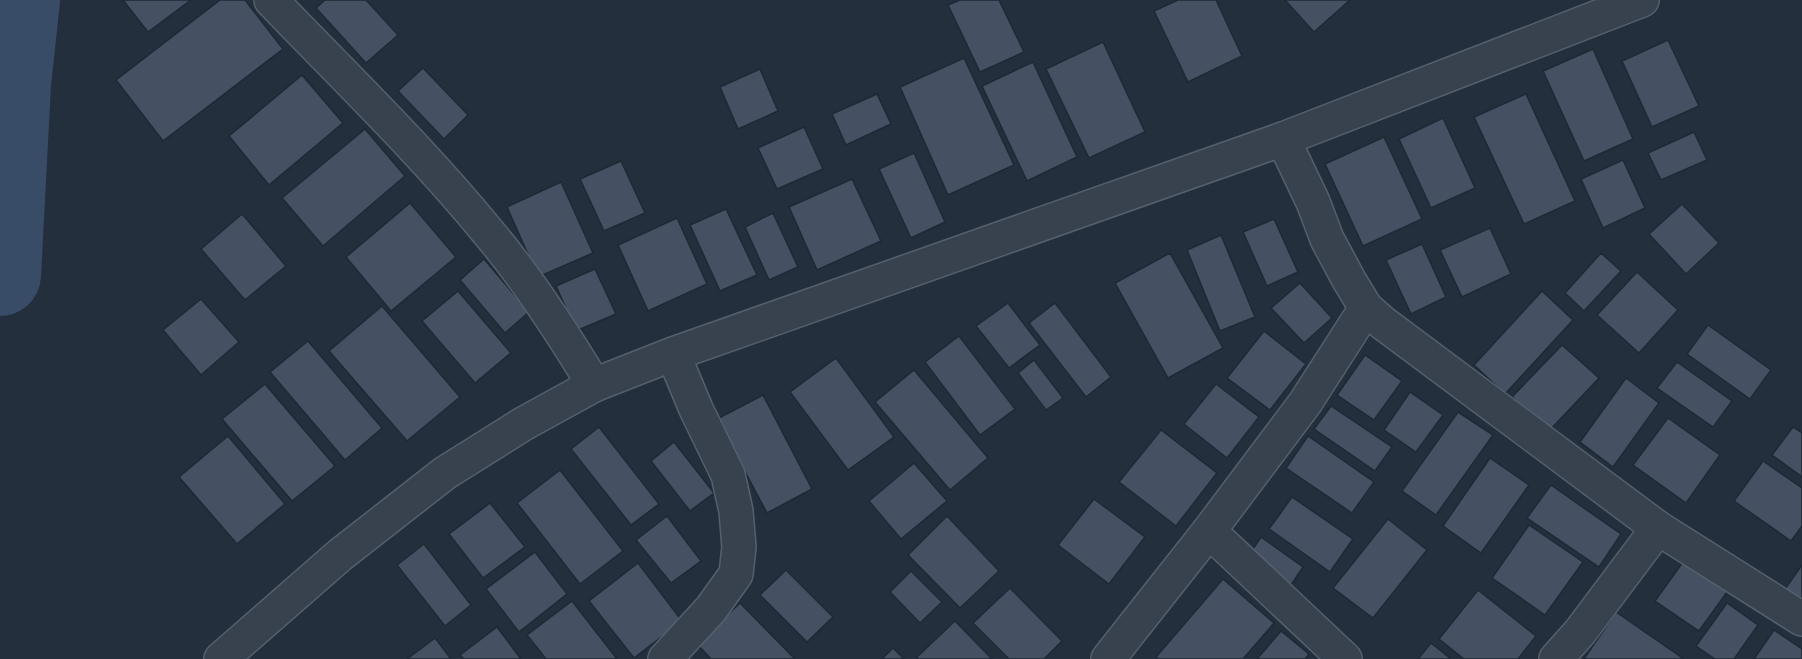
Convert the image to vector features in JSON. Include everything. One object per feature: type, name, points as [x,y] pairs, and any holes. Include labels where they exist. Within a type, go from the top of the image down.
[{"type":"street","points":[[271,0],[446,182],[490,234],[550,315],[594,385]]},
{"type":"street","points":[[221,659],[340,555],[445,473],[523,424],[594,385],[673,354],[1283,139],[1642,0]]},
{"type":"street","points":[[1283,139],[1313,202],[1327,239],[1366,308],[1658,528],[1802,619]]},
{"type":"street","points":[[1108,659],[1209,531],[1305,403],[1366,308]]},
{"type":"street","points":[[665,659],[711,609],[735,574],[739,547],[736,511],[728,475],[696,409],[673,354]]},
{"type":"street","points":[[1556,659],[1580,632],[1658,528]]},
{"type":"street","points":[[1209,531],[1345,659]]},
{"type":"building","points":[[123,0],[191,0],[148,32]]},
{"type":"building","points":[[220,0],[245,0],[283,49],[163,141],[116,80]]},
{"type":"building","points":[[325,0],[366,0],[398,35],[366,63],[316,8]]},
{"type":"building","points":[[960,0],[999,0],[1024,52],[980,72],[948,5]]},
{"type":"building","points":[[1178,0],[1216,0],[1242,56],[1188,82],[1154,11]]},
{"type":"building","points":[[1285,0],[1350,0],[1314,32]]},
{"type":"building","points":[[1668,40],[1699,106],[1652,127],[1622,61]]},
{"type":"building","points":[[1103,42],[1145,132],[1089,158],[1046,69]]},
{"type":"building","points":[[1593,49],[1633,139],[1584,161],[1543,71]]},
{"type":"building","points":[[964,58],[1014,165],[948,195],[900,87]]},
{"type":"building","points":[[1033,62],[1077,157],[1027,181],[982,86]]},
{"type":"building","points":[[423,68],[468,115],[444,139],[398,91]]},
{"type":"building","points":[[760,69],[778,111],[738,129],[720,87]]},
{"type":"building","points":[[302,75],[343,123],[269,185],[229,136]]},
{"type":"building","points":[[877,94],[891,124],[846,145],[832,114]]},
{"type":"building","points":[[1526,94],[1575,201],[1524,224],[1474,117]]},
{"type":"building","points":[[1443,118],[1475,188],[1431,208],[1399,139]]},
{"type":"building","points":[[804,127],[823,169],[777,189],[758,148]]},
{"type":"building","points":[[365,129],[405,176],[323,246],[282,198]]},
{"type":"building","points":[[1694,132],[1707,160],[1661,180],[1648,153]]},
{"type":"building","points":[[1384,137],[1422,219],[1363,246],[1325,164]]},
{"type":"building","points":[[914,153],[945,222],[911,238],[879,169]]},
{"type":"building","points":[[1623,160],[1645,208],[1603,228],[1581,179]]},
{"type":"building","points":[[621,161],[645,213],[604,231],[580,179]]},
{"type":"building","points":[[852,179],[881,241],[817,270],[789,207]]},
{"type":"building","points":[[561,182],[593,253],[538,277],[507,207]]},
{"type":"building","points":[[410,203],[456,257],[391,311],[346,257]]},
{"type":"building","points":[[1682,204],[1719,243],[1686,274],[1649,234]]},
{"type":"building","points":[[726,209],[757,275],[720,291],[690,225]]},
{"type":"building","points":[[773,213],[798,267],[769,280],[745,227]]},
{"type":"building","points":[[242,214],[286,266],[245,300],[201,249]]},
{"type":"building","points":[[677,218],[707,284],[648,311],[618,245]]},
{"type":"building","points":[[1274,219],[1298,272],[1267,286],[1243,232]]},
{"type":"building","points":[[1490,228],[1511,274],[1462,297],[1440,250]]},
{"type":"building","points":[[1221,235],[1255,317],[1220,331],[1187,250]]},
{"type":"building","points":[[1422,244],[1446,297],[1411,314],[1386,260]]},
{"type":"building","points":[[1170,253],[1223,348],[1168,378],[1115,283]]},
{"type":"building","points":[[1601,253],[1621,271],[1584,311],[1565,293]]},
{"type":"building","points":[[484,259],[529,312],[505,333],[460,280]]},
{"type":"building","points":[[595,269],[616,314],[576,331],[556,286]]},
{"type":"building","points":[[1637,272],[1678,310],[1639,353],[1597,315]]},
{"type":"building","points":[[1300,283],[1332,318],[1304,343],[1271,308]]},
{"type":"building","points":[[458,291],[511,353],[475,383],[422,321]]},
{"type":"building","points":[[1542,291],[1573,320],[1505,394],[1474,365]]},
{"type":"building","points":[[201,299],[239,342],[201,375],[163,330]]},
{"type":"building","points":[[1008,303],[1040,345],[1009,368],[976,326]]},
{"type":"building","points":[[1055,303],[1111,377],[1086,397],[1029,323]]},
{"type":"building","points":[[382,306],[460,397],[407,441],[329,351]]},
{"type":"building","points":[[1708,325],[1771,370],[1750,399],[1687,354]]},
{"type":"building","points":[[1264,331],[1306,364],[1270,410],[1227,378]]},
{"type":"building","points":[[959,336],[1015,409],[980,435],[925,362]]},
{"type":"building","points":[[308,341],[382,428],[345,460],[270,372]]},
{"type":"building","points":[[1562,345],[1599,378],[1549,431],[1512,397]]},
{"type":"building","points":[[1365,355],[1402,381],[1374,420],[1337,395]]},
{"type":"building","points":[[836,358],[894,437],[848,470],[790,392]]},
{"type":"building","points":[[1034,360],[1063,398],[1046,410],[1018,373]]},
{"type":"building","points":[[1677,362],[1732,401],[1713,427],[1657,388]]},
{"type":"building","points":[[914,370],[988,458],[950,490],[875,402]]},
{"type":"building","points":[[1626,378],[1659,403],[1613,467],[1580,442]]},
{"type":"building","points":[[265,384],[335,466],[292,501],[222,419]]},
{"type":"building","points":[[1216,384],[1259,417],[1227,458],[1184,424]]},
{"type":"building","points":[[1410,392],[1443,415],[1416,452],[1384,430]]},
{"type":"building","points":[[763,395],[812,489],[767,513],[717,419]]},
{"type":"building","points":[[1331,406],[1392,447],[1375,471],[1314,429]]},
{"type":"building","points":[[1458,412],[1493,435],[1436,515],[1402,491]]},
{"type":"building","points":[[1668,418],[1720,455],[1686,503],[1633,465]]},
{"type":"building","points":[[599,427],[659,504],[631,525],[571,449]]},
{"type":"building","points":[[1793,427],[1802,433],[1802,477],[1772,455]]},
{"type":"building","points":[[1161,430],[1217,473],[1176,526],[1119,482]]},
{"type":"building","points":[[228,436],[285,504],[237,544],[179,477]]},
{"type":"building","points":[[1308,436],[1374,482],[1352,513],[1286,468]]},
{"type":"building","points":[[674,442],[714,493],[690,511],[651,461]]},
{"type":"building","points":[[1490,458],[1529,485],[1481,553],[1443,526]]},
{"type":"building","points":[[1763,461],[1802,488],[1802,526],[1791,541],[1734,501]]},
{"type":"building","points":[[914,463],[947,501],[901,539],[869,501]]},
{"type":"building","points":[[560,470],[623,551],[580,584],[517,503]]},
{"type":"building","points":[[1551,485],[1621,534],[1599,567],[1527,518]]},
{"type":"building","points":[[1292,497],[1353,539],[1330,572],[1269,529]]},
{"type":"building","points":[[1094,499],[1145,537],[1109,584],[1058,545]]},
{"type":"building","points":[[490,503],[525,547],[483,578],[449,534]]},
{"type":"building","points":[[667,516],[701,561],[671,583],[636,540]]},
{"type":"building","points":[[947,516],[999,571],[960,608],[908,555]]},
{"type":"building","points":[[1388,519],[1427,550],[1373,618],[1333,588]]},
{"type":"building","points":[[1529,525],[1583,562],[1545,615],[1492,578]]},
{"type":"building","points":[[1261,537],[1303,567],[1289,588],[1246,559]]},
{"type":"building","points":[[424,544],[471,605],[445,626],[397,565]]},
{"type":"building","points":[[535,552],[567,594],[519,632],[486,589]]},
{"type":"building","points":[[1683,562],[1727,592],[1699,631],[1655,601]]},
{"type":"building","points":[[638,563],[682,621],[634,658],[589,601]]},
{"type":"building","points":[[1802,565],[1802,601],[1785,589]]},
{"type":"building","points":[[786,570],[833,617],[807,642],[760,595]]},
{"type":"building","points":[[911,571],[942,602],[920,623],[890,592]]},
{"type":"building","points":[[1223,579],[1274,623],[1243,659],[1159,659],[1156,657]]},
{"type":"building","points":[[1010,588],[1062,641],[1044,659],[1009,659],[973,623]]},
{"type":"building","points":[[1478,590],[1536,636],[1518,659],[1464,659],[1439,639]]},
{"type":"building","points":[[572,601],[617,659],[546,659],[527,635]]},
{"type":"building","points":[[740,603],[795,659],[711,659],[697,644]]},
{"type":"building","points":[[1727,603],[1758,625],[1734,659],[1715,659],[1696,646]]},
{"type":"building","points":[[1616,612],[1684,659],[1584,659]]},
{"type":"building","points":[[955,621],[992,659],[918,659],[917,657]]},
{"type":"building","points":[[497,627],[521,659],[464,659],[460,655]]},
{"type":"building","points":[[1774,630],[1802,649],[1802,659],[1754,659]]},
{"type":"building","points":[[1281,631],[1309,654],[1305,659],[1257,659]]},
{"type":"building","points":[[435,638],[451,659],[407,659]]},
{"type":"building","points":[[1431,643],[1451,659],[1418,659]]},
{"type":"building","points":[[893,648],[904,659],[882,659]]},
{"type":"waterway","points":[[0,275],[10,84],[19,0]]}]
